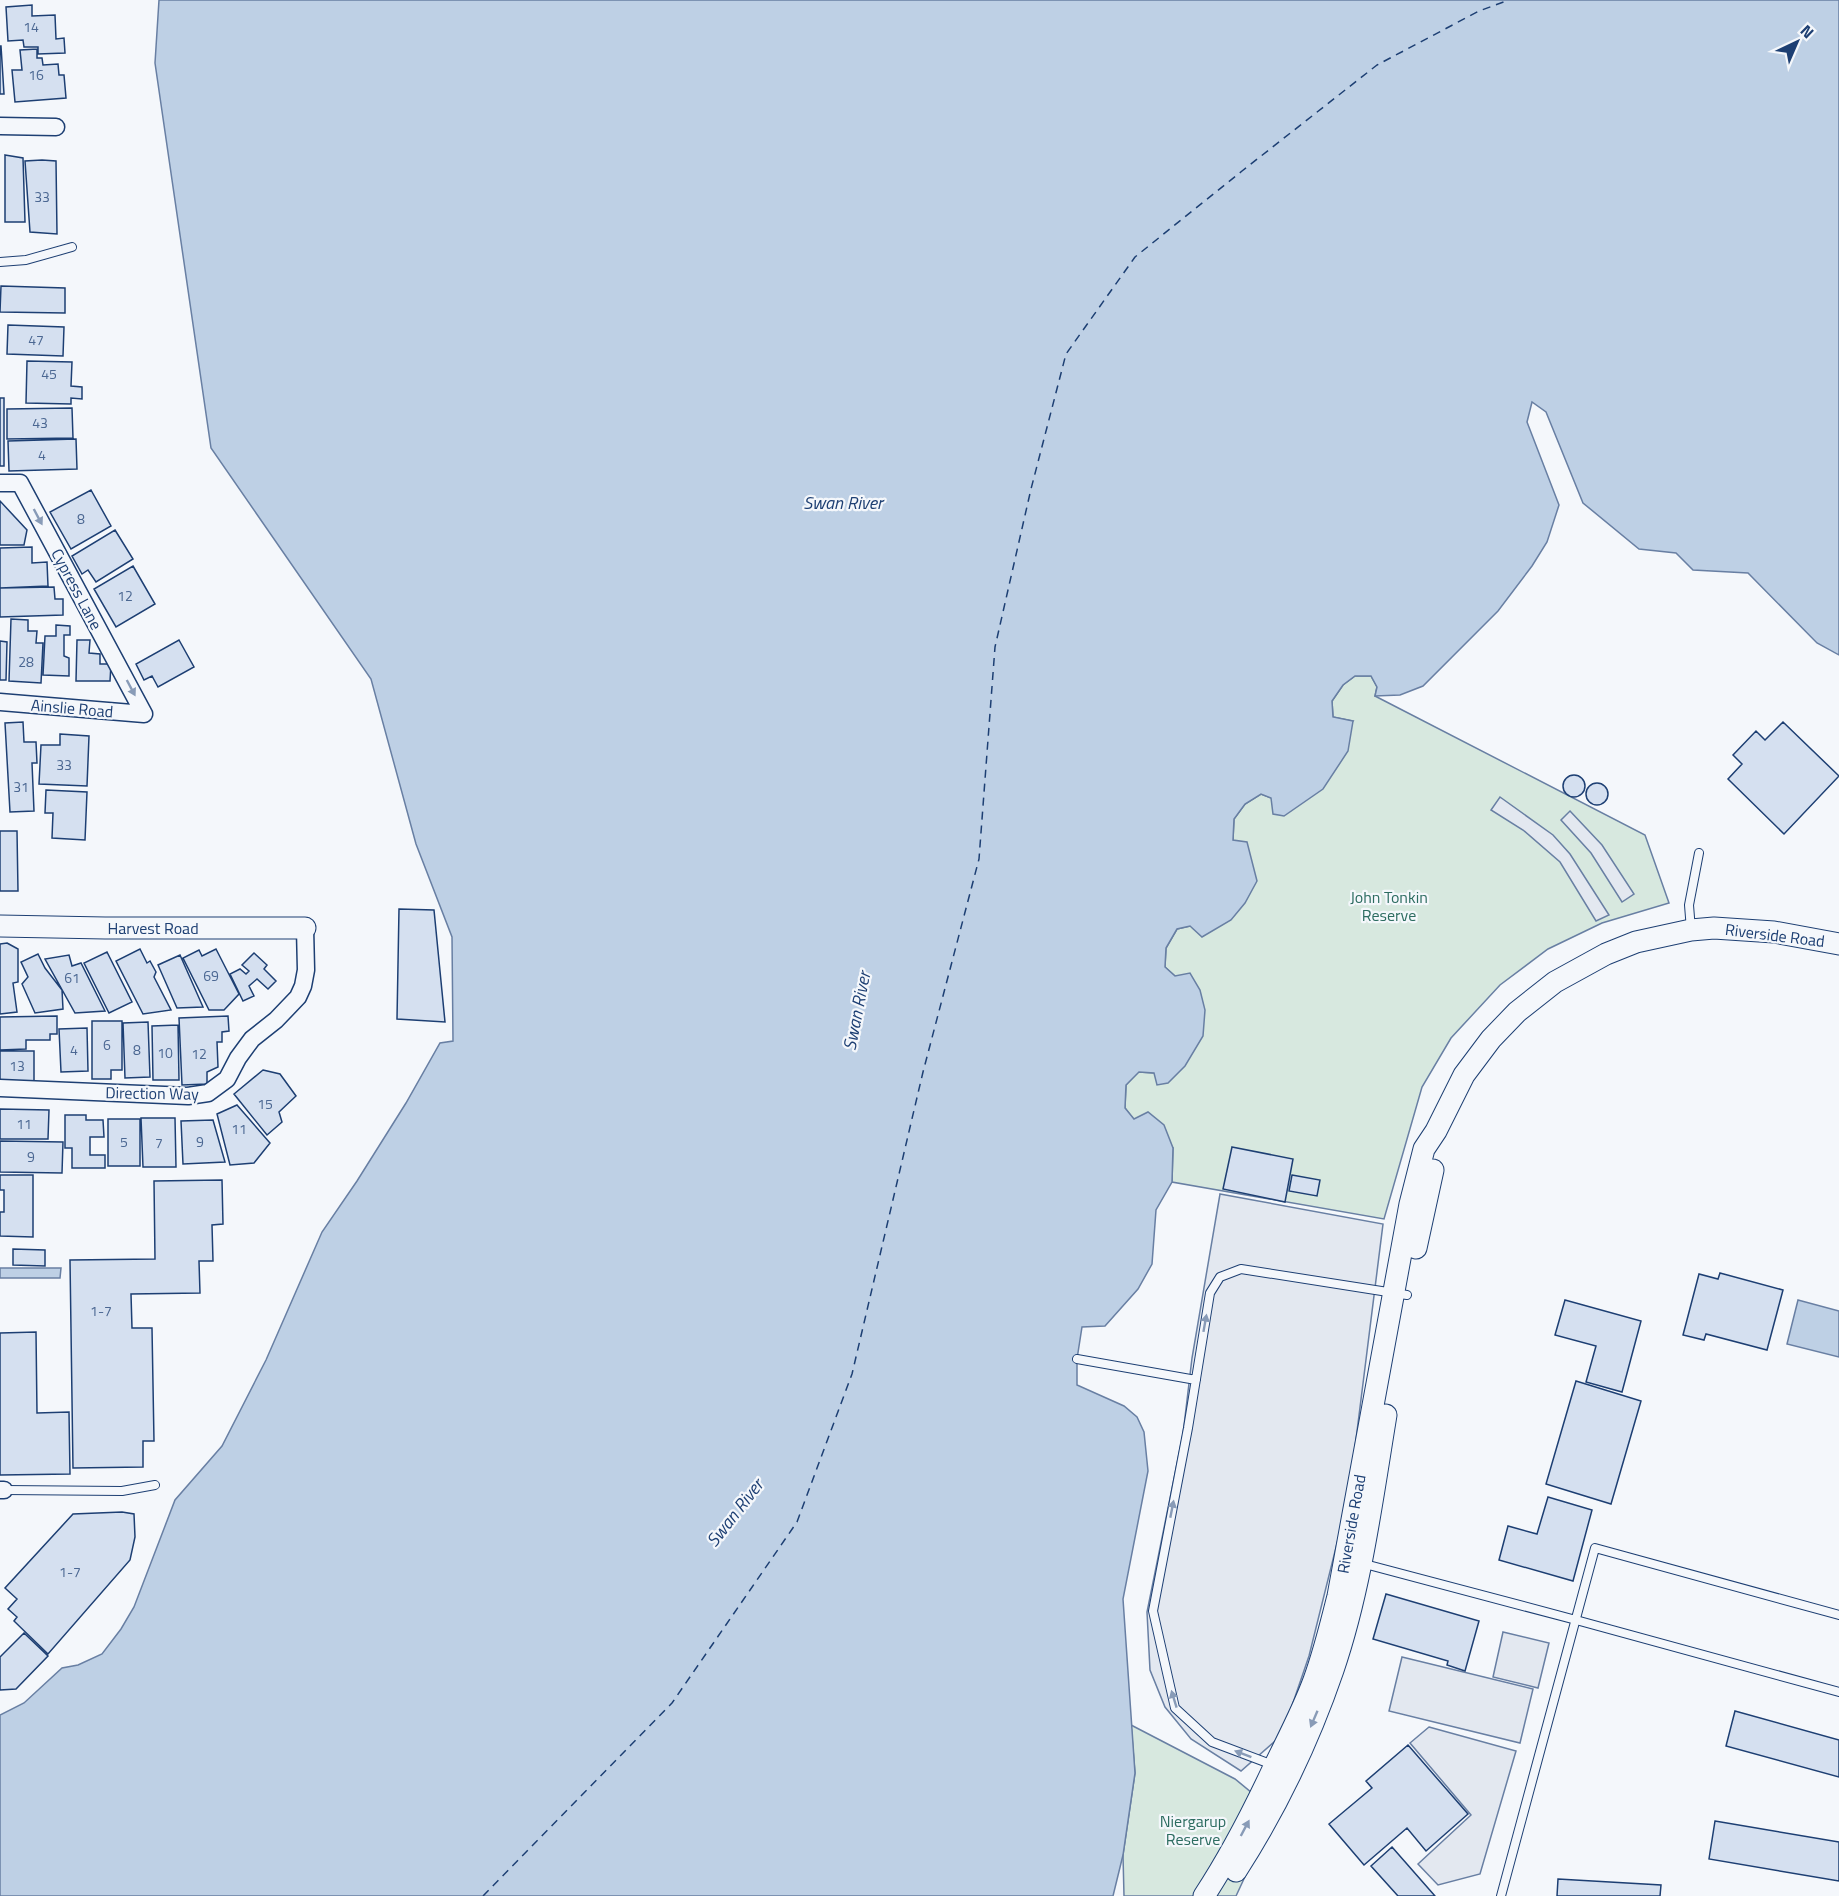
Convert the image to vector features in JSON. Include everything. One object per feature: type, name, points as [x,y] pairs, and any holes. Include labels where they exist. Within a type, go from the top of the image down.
[{"type":"street","points":[[0,126],[56,127]]},
{"type":"street","name":"Cypress Lane","points":[[0,483],[20,483],[144,714]]},
{"type":"street","name":"Ainslie Road","points":[[0,702],[144,714]]},
{"type":"street","name":"Harvest Road","points":[[0,926],[305,928]]},
{"type":"street","name":"Direction Way","points":[[0,1088],[188,1096],[208,1093],[227,1079],[238,1058],[252,1039],[276,1020],[298,997],[306,970],[305,928]]},
{"type":"street","name":"Riverside Road","points":[[1204,1896],[1314,1720],[1334,1668],[1401,1293],[1437,1157],[1436,1131],[1464,1076],[1491,1039],[1517,1012],[1540,993],[1572,972],[1606,954],[1636,942],[1691,930],[1714,928],[1774,932],[1839,944]]},
{"type":"street","name":"Riverside Road","points":[[1220,1896],[1257,1838],[1282,1769]]},
{"type":"lane","points":[[0,262],[26,260],[72,246]]},
{"type":"lane","points":[[1691,930],[1689,905],[1699,853]]},
{"type":"lane","points":[[1282,1769],[1212,1742],[1175,1708],[1153,1611],[1188,1428],[1210,1293],[1220,1277],[1241,1269],[1401,1293]]},
{"type":"lane","points":[[1077,1359],[1196,1380]]},
{"type":"lane","points":[[2,1490],[122,1491],[155,1485]]},
{"type":"lane","points":[[1501,1896],[1595,1548],[1839,1615]]},
{"type":"lane","points":[[1353,1561],[1839,1692]]},
{"type":"green space","name":"John Tonkin Reserve","points":[[1355,676],[1371,676],[1377,687],[1375,696],[1645,835],[1669,903],[1602,923],[1548,949],[1500,985],[1451,1038],[1422,1087],[1384,1219],[1172,1182],[1173,1148],[1134,1120],[1125,1108],[1126,1085],[1138,1072],[1154,1073],[1175,976],[1165,967],[1166,948],[1177,929],[1190,926],[1233,840],[1234,819],[1245,804],[1261,794],[1271,798],[1353,721],[1333,717],[1332,701],[1343,685]]},
{"type":"green space","name":"Niergarup Reserve","points":[[1131,1725],[1235,1779],[1275,1812],[1236,1896],[1124,1896],[1123,1855],[1135,1773]]},
{"type":"shaded area","points":[[1500,797],[1553,835],[1570,854],[1609,915],[1596,921],[1560,862],[1523,830],[1491,810]]},
{"type":"shaded area","points":[[1570,811],[1602,845],[1634,894],[1622,902],[1591,853],[1561,820]]},
{"type":"shaded area","points":[[1220,1194],[1383,1224],[1349,1495],[1309,1656],[1282,1735],[1241,1771],[1191,1739],[1165,1707],[1150,1670],[1147,1612],[1183,1434],[1192,1358]]},
{"type":"shaded area","points":[[1503,1632],[1549,1643],[1538,1688],[1493,1677]]},
{"type":"shaded area","points":[[1402,1657],[1533,1689],[1520,1743],[1389,1711]]},
{"type":"shaded area","points":[[1429,1727],[1516,1751],[1480,1874],[1438,1885],[1418,1864],[1471,1815],[1410,1743]]},
{"type":"water","name":"Swan River","points":[[159,0],[1839,0],[1839,655],[1817,643],[1748,573],[1693,570],[1676,553],[1639,549],[1583,503],[1546,412],[1532,402],[1527,422],[1559,505],[1547,542],[1532,566],[1498,611],[1423,686],[1400,695],[1375,696],[1377,687],[1371,676],[1355,676],[1343,685],[1332,701],[1333,717],[1353,721],[1348,751],[1323,789],[1284,816],[1273,814],[1271,798],[1261,794],[1245,804],[1234,819],[1233,840],[1247,842],[1257,881],[1245,903],[1231,920],[1202,937],[1190,926],[1177,929],[1166,948],[1165,967],[1175,976],[1190,973],[1200,990],[1205,1010],[1203,1036],[1185,1066],[1168,1083],[1157,1085],[1154,1073],[1139,1072],[1126,1085],[1125,1108],[1134,1119],[1148,1112],[1164,1125],[1173,1148],[1172,1182],[1156,1210],[1152,1264],[1138,1289],[1105,1326],[1082,1327],[1077,1359],[1077,1385],[1124,1406],[1137,1417],[1144,1432],[1148,1471],[1123,1599],[1135,1773],[1123,1855],[1113,1896],[0,1896],[0,1715],[24,1703],[62,1668],[78,1665],[102,1654],[121,1629],[134,1607],[175,1500],[222,1446],[266,1360],[322,1232],[406,1103],[440,1043],[453,1041],[452,937],[416,844],[371,679],[211,448],[155,63]]},
{"type":"water","points":[[0,1268],[61,1268],[60,1278],[0,1278]]},
{"type":"water","points":[[1798,1300],[1839,1311],[1839,1357],[1787,1344]]},
{"type":"building","points":[[32,5],[32,16],[55,15],[56,39],[64,38],[65,53],[38,54],[38,47],[24,47],[23,40],[8,41],[6,7]]},
{"type":"building","points":[[1,46],[4,94],[0,94]]},
{"type":"building","points":[[37,49],[37,58],[42,58],[43,65],[58,64],[59,75],[64,75],[66,98],[15,102],[12,70],[22,70],[20,50]]},
{"type":"building","points":[[5,155],[23,158],[25,222],[5,222]]},
{"type":"building","points":[[25,161],[56,161],[57,234],[30,232]]},
{"type":"building","points":[[1,286],[65,288],[65,313],[0,312]]},
{"type":"building","points":[[8,325],[64,327],[63,356],[7,354]]},
{"type":"building","points":[[27,361],[72,362],[71,386],[82,387],[82,399],[71,398],[71,404],[26,403]]},
{"type":"building","points":[[0,398],[4,398],[4,466],[0,466]]},
{"type":"building","points":[[72,408],[73,438],[7,439],[7,409]]},
{"type":"building","points":[[76,439],[77,469],[9,471],[8,441]]},
{"type":"building","points":[[91,490],[111,526],[71,549],[50,512]]},
{"type":"building","points":[[0,501],[27,530],[24,545],[0,545]]},
{"type":"building","points":[[115,530],[133,559],[96,582],[88,570],[82,574],[72,556]]},
{"type":"building","points":[[32,547],[32,563],[47,562],[48,586],[0,588],[0,548]]},
{"type":"building","points":[[133,566],[155,604],[116,627],[94,589]]},
{"type":"building","points":[[54,587],[55,599],[63,599],[63,615],[0,617],[0,588]]},
{"type":"building","points":[[11,619],[28,620],[28,631],[37,631],[36,643],[43,643],[41,683],[9,681]]},
{"type":"building","points":[[56,625],[70,626],[70,635],[64,635],[64,656],[69,658],[69,676],[43,675],[45,636],[56,636]]},
{"type":"building","points":[[77,640],[90,640],[89,653],[100,654],[100,664],[111,664],[110,681],[76,681]]},
{"type":"building","points":[[179,640],[194,667],[158,687],[152,676],[144,680],[136,664]]},
{"type":"building","points":[[0,641],[7,642],[6,680],[0,680]]},
{"type":"building","points":[[23,722],[24,742],[36,742],[37,763],[32,763],[34,811],[10,812],[5,723]]},
{"type":"building","points":[[1783,722],[1839,776],[1784,834],[1728,779],[1742,764],[1733,755],[1756,731],[1765,740]]},
{"type":"building","points":[[60,734],[89,736],[87,786],[39,784],[41,745],[60,745]]},
{"type":"building","points":[[1574,775],[1582,778],[1585,786],[1582,794],[1574,797],[1566,794],[1563,786],[1566,778]]},
{"type":"building","points":[[1597,783],[1605,786],[1608,794],[1605,802],[1597,805],[1589,802],[1586,794],[1589,786]]},
{"type":"building","points":[[46,790],[87,792],[85,840],[52,838],[53,813],[45,813]]},
{"type":"building","points":[[0,831],[17,831],[18,891],[0,891]]},
{"type":"building","points":[[399,909],[434,910],[445,1022],[397,1019]]},
{"type":"building","points":[[7,943],[18,949],[18,982],[13,983],[17,1012],[0,1014],[0,944]]},
{"type":"building","points":[[140,949],[147,963],[150,961],[156,972],[154,977],[171,1010],[143,1014],[116,961]]},
{"type":"building","points":[[216,949],[239,994],[224,1010],[209,1010],[183,958],[199,950],[202,956]]},
{"type":"building","points":[[107,952],[132,1002],[109,1013],[84,963]]},
{"type":"building","points":[[254,953],[267,965],[264,969],[276,981],[268,989],[257,979],[249,986],[254,996],[243,1001],[230,974],[240,969],[246,974],[249,971],[242,965]]},
{"type":"building","points":[[38,954],[45,968],[62,990],[63,1009],[35,1013],[22,984],[28,977],[21,962]]},
{"type":"building","points":[[69,955],[72,966],[81,963],[105,1011],[75,1013],[45,959]]},
{"type":"building","points":[[180,955],[203,1007],[177,1008],[158,965]]},
{"type":"building","points":[[57,1016],[57,1034],[50,1034],[50,1040],[26,1040],[26,1049],[0,1050],[0,1017]]},
{"type":"building","points":[[228,1016],[229,1031],[222,1032],[222,1042],[217,1042],[218,1067],[207,1072],[207,1084],[182,1085],[179,1018]]},
{"type":"building","points":[[92,1021],[122,1021],[122,1070],[111,1070],[111,1079],[92,1079]]},
{"type":"building","points":[[148,1022],[150,1077],[125,1078],[123,1023]]},
{"type":"building","points":[[178,1025],[179,1080],[153,1080],[152,1026]]},
{"type":"building","points":[[87,1028],[88,1071],[61,1072],[59,1029]]},
{"type":"building","points":[[0,1051],[34,1051],[34,1081],[0,1081]]},
{"type":"building","points":[[263,1070],[280,1074],[296,1096],[279,1112],[282,1122],[267,1135],[234,1094]]},
{"type":"building","points":[[237,1105],[270,1143],[254,1163],[230,1165],[217,1114]]},
{"type":"building","points":[[0,1109],[49,1110],[48,1139],[0,1139]]},
{"type":"building","points":[[65,1115],[86,1115],[86,1120],[103,1120],[104,1137],[90,1137],[90,1155],[105,1155],[105,1168],[72,1168],[72,1148],[65,1148]]},
{"type":"building","points":[[141,1118],[175,1118],[176,1167],[143,1167]]},
{"type":"building","points":[[108,1119],[140,1119],[140,1166],[108,1166]]},
{"type":"building","points":[[213,1120],[225,1162],[183,1164],[181,1121]]},
{"type":"building","points":[[0,1141],[63,1142],[62,1173],[0,1172]]},
{"type":"building","points":[[1232,1147],[1293,1159],[1285,1202],[1223,1189]]},
{"type":"building","points":[[0,1175],[33,1175],[33,1237],[0,1236],[0,1212],[4,1212],[4,1190],[0,1190]]},
{"type":"building","points":[[1292,1175],[1320,1180],[1317,1196],[1289,1191]]},
{"type":"building","points":[[222,1180],[223,1224],[212,1225],[213,1261],[199,1261],[200,1293],[131,1294],[132,1328],[152,1328],[154,1441],[143,1441],[143,1467],[73,1468],[70,1260],[155,1259],[154,1181]]},
{"type":"building","points":[[13,1249],[45,1250],[45,1266],[13,1265]]},
{"type":"building","points":[[1720,1273],[1783,1290],[1767,1350],[1706,1334],[1704,1340],[1683,1335],[1699,1274],[1718,1279]]},
{"type":"building","points":[[1565,1300],[1641,1321],[1622,1392],[1586,1382],[1596,1346],[1555,1335]]},
{"type":"building","points":[[36,1332],[37,1413],[69,1412],[70,1474],[0,1475],[0,1333]]},
{"type":"building","points":[[1576,1381],[1641,1401],[1611,1504],[1546,1484]]},
{"type":"building","points":[[1548,1497],[1592,1510],[1573,1581],[1499,1560],[1508,1526],[1537,1534]]},
{"type":"building","points":[[122,1512],[134,1514],[135,1537],[130,1560],[48,1654],[14,1621],[17,1617],[8,1609],[17,1599],[5,1588],[73,1514]]},
{"type":"building","points":[[1386,1594],[1479,1621],[1465,1671],[1447,1665],[1448,1661],[1373,1639]]},
{"type":"building","points":[[24,1633],[48,1656],[16,1689],[0,1690],[0,1657]]},
{"type":"building","points":[[1735,1711],[1839,1740],[1839,1777],[1726,1746]]},
{"type":"building","points":[[1408,1745],[1468,1814],[1426,1851],[1407,1828],[1364,1865],[1329,1824],[1372,1788],[1366,1781]]},
{"type":"building","points":[[1715,1821],[1839,1842],[1839,1881],[1709,1859]]},
{"type":"building","points":[[1392,1847],[1435,1896],[1398,1896],[1371,1866]]},
{"type":"building","points":[[1558,1879],[1661,1885],[1660,1896],[1557,1896]]},
{"type":"ferry route","points":[[483,1896],[672,1703],[797,1522],[852,1374],[923,1072],[979,859],[995,647],[1031,489],[1066,354],[1135,257],[1242,171],[1377,65],[1479,11],[1509,0]]}]
